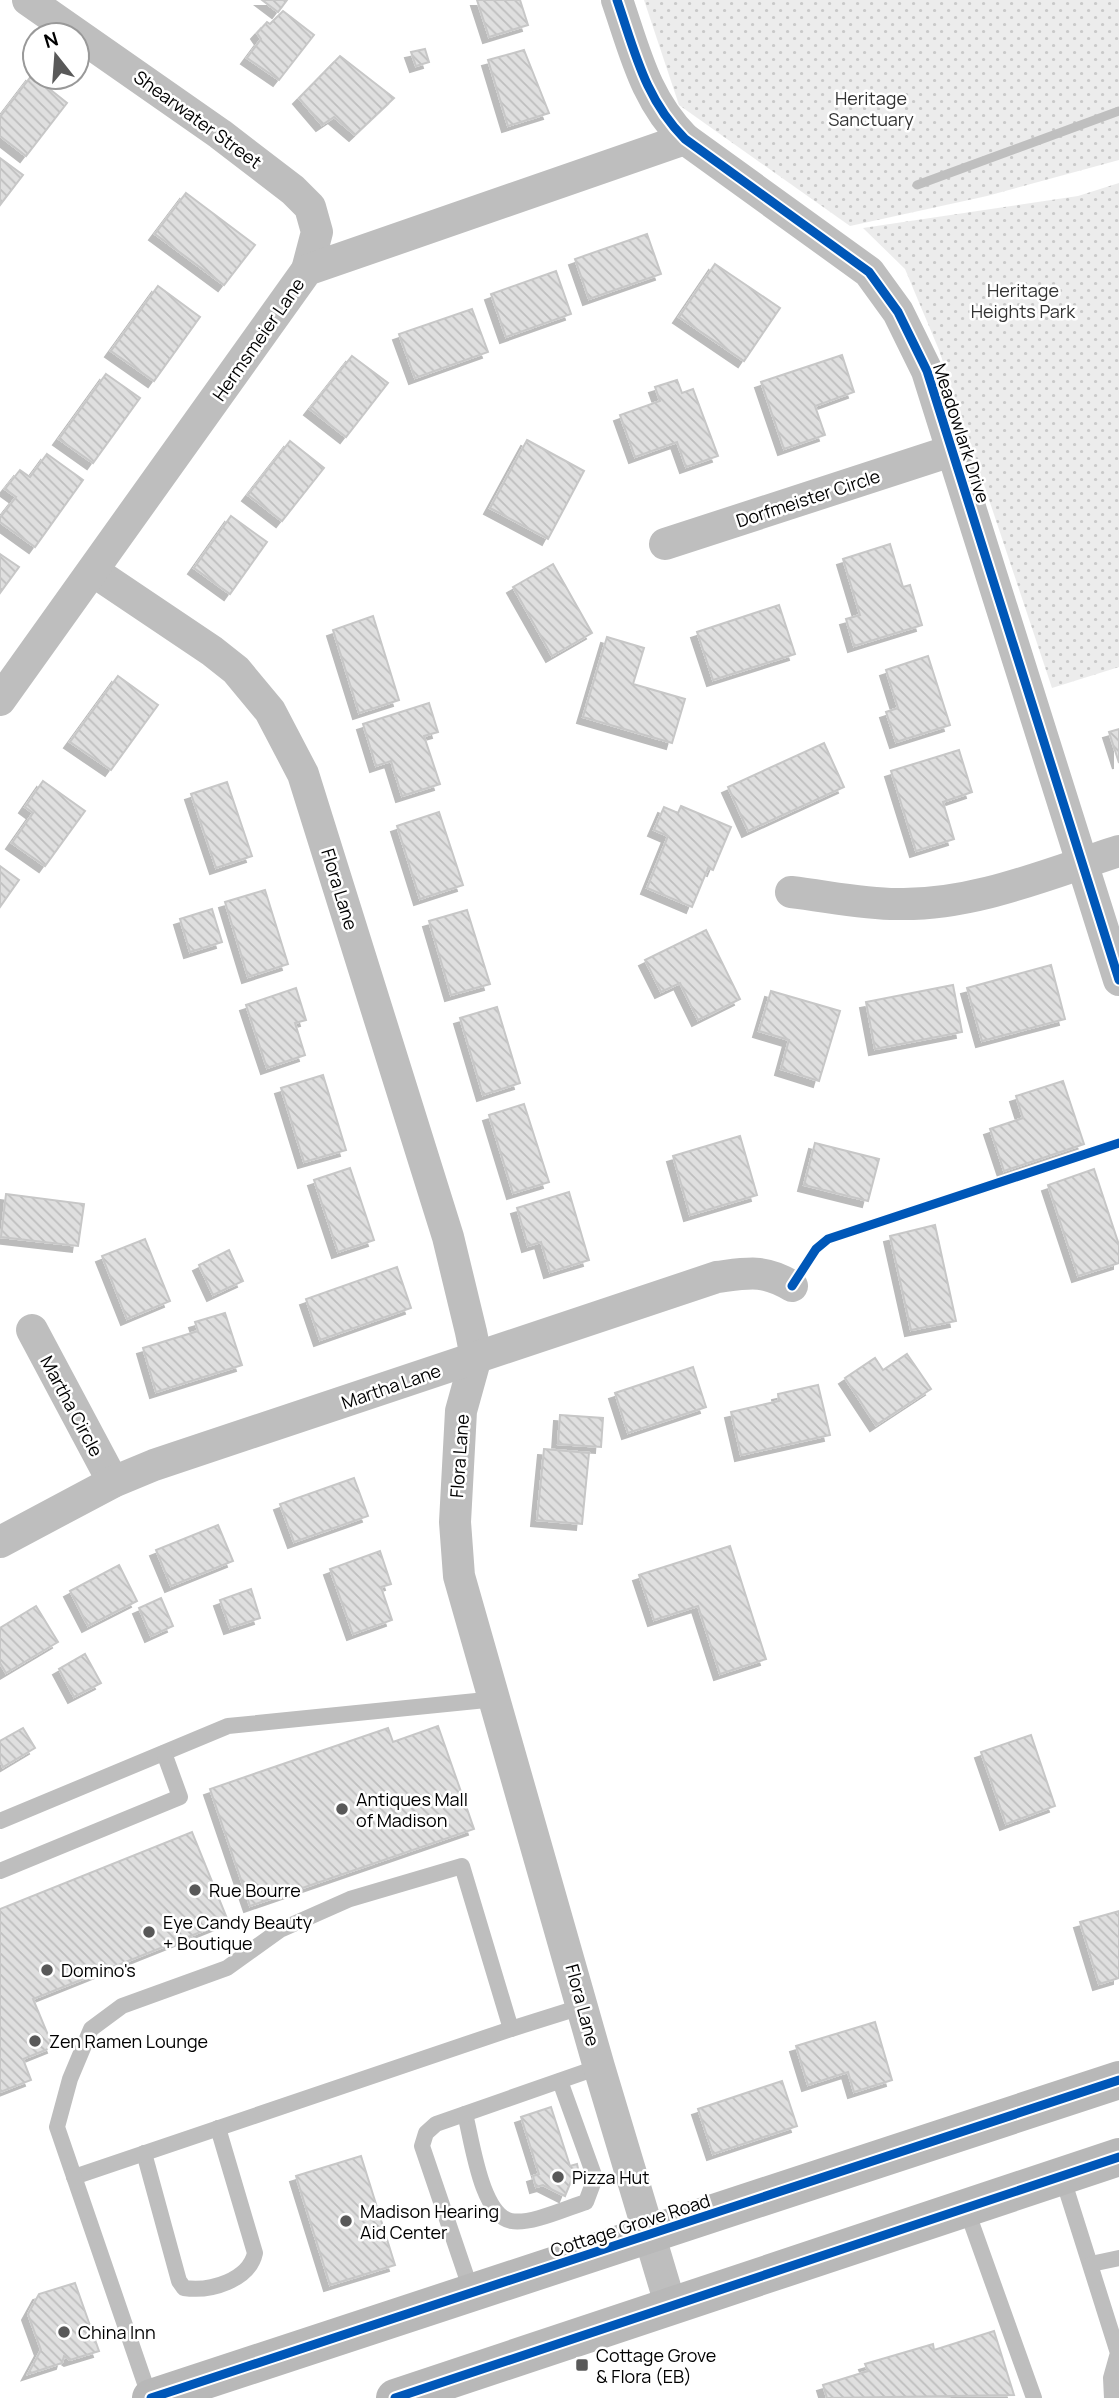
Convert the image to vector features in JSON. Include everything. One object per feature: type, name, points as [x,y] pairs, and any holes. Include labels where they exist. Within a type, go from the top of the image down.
[{"type":"main road","name":"Cottage Grove Road","points":[[150,2398],[1119,2080]]},
{"type":"main road","points":[[397,2398],[1119,2157]]},
{"type":"street","name":"Shearwater Street","points":[[28,0],[220,134],[293,190],[310,207],[315,220],[316,242],[307,270]]},
{"type":"street","name":"Meadowlark Drive","points":[[617,0],[646,87],[663,117],[685,139],[869,272],[898,312],[927,371],[1119,980]]},
{"type":"street","name":"Hermsmeier Lane","points":[[0,700],[307,270],[685,139]]},
{"type":"street","name":"Dorfmeister Circle","points":[[665,544],[951,451]]},
{"type":"street","name":"Flora Lane","points":[[93,571],[220,657],[244,681],[284,732],[318,815],[448,1237],[476,1357],[461,1411],[455,1522],[460,1576],[584,2006],[599,2067],[671,2307]]},
{"type":"street","points":[[791,892],[896,904],[937,903],[1010,887],[1119,851]]},
{"type":"street","name":"Martha Lane","points":[[0,1542],[113,1482],[717,1277],[755,1272],[773,1275],[792,1286]]},
{"type":"street","name":"Martha Circle","points":[[32,1330],[113,1482]]},
{"type":"lane","points":[[0,1821],[228,1726],[496,1699]]},
{"type":"lane","points":[[0,1871],[180,1797],[164,1753]]},
{"type":"lane","points":[[150,2398],[57,2127],[70,2079],[92,2029],[122,2006],[227,1968],[280,1930],[351,1899],[461,1866],[511,2029]]},
{"type":"lane","points":[[74,2177],[584,2006]]},
{"type":"lane","points":[[472,2293],[422,2146],[426,2133],[436,2124],[599,2067]]},
{"type":"lane","points":[[466,2114],[486,2196],[497,2215],[513,2222],[552,2214],[586,2202],[595,2178],[560,2081]]},
{"type":"lane","points":[[144,2153],[179,2281],[184,2288],[197,2290],[243,2276],[252,2266],[255,2253],[218,2128]]},
{"type":"lane","points":[[1062,2176],[1119,2353],[1111,2378],[1112,2398]]},
{"type":"lane","points":[[966,2208],[1034,2398]]},
{"type":"lane","points":[[1091,2264],[1119,2258]]},
{"type":"green space","name":"Heritage Sanctuary","points":[[644,0],[1119,0],[1119,160],[987,196],[850,226],[679,105]]},
{"type":"green space","name":"Heritage Heights Park","points":[[1119,183],[1119,667],[1052,688],[939,350],[905,269],[863,228],[1078,196]]},
{"type":"building","points":[[262,0],[287,0],[278,12]]},
{"type":"building","points":[[477,0],[520,0],[528,25],[489,37]]},
{"type":"building","points":[[283,11],[314,35],[279,80],[247,58],[261,39],[257,33]]},
{"type":"building","points":[[425,49],[429,62],[416,66],[411,52]]},
{"type":"building","points":[[524,50],[549,113],[508,126],[488,60]]},
{"type":"building","points":[[340,56],[394,98],[355,135],[334,117],[322,125],[299,98]]},
{"type":"building","points":[[21,89],[52,91],[67,103],[26,156],[0,136],[0,117]]},
{"type":"building","points":[[0,158],[23,175],[0,205]]},
{"type":"building","points":[[186,193],[255,245],[224,285],[155,234]]},
{"type":"building","points":[[647,234],[661,274],[589,299],[575,259]]},
{"type":"building","points":[[715,264],[780,308],[744,361],[679,317]]},
{"type":"building","points":[[556,271],[571,314],[506,337],[491,294]]},
{"type":"building","points":[[158,286],[200,317],[154,381],[111,351]]},
{"type":"building","points":[[472,309],[488,352],[415,378],[399,334]]},
{"type":"building","points":[[842,355],[854,392],[815,406],[825,435],[784,449],[761,382]]},
{"type":"building","points":[[352,356],[388,383],[346,437],[310,409]]},
{"type":"building","points":[[106,374],[140,398],[93,463],[59,439]]},
{"type":"building","points":[[677,380],[682,393],[693,389],[718,456],[686,467],[677,442],[635,457],[620,415],[660,401],[655,387]]},
{"type":"building","points":[[527,440],[584,471],[548,539],[490,508]]},
{"type":"building","points":[[290,441],[324,468],[282,521],[248,495]]},
{"type":"building","points":[[47,454],[83,480],[35,547],[0,522],[0,518],[16,497],[5,489],[20,470],[30,477]]},
{"type":"building","points":[[231,516],[267,542],[230,594],[194,568]]},
{"type":"building","points":[[890,544],[903,587],[910,585],[922,625],[854,646],[846,619],[860,615],[843,559]]},
{"type":"building","points":[[0,554],[19,567],[0,593]]},
{"type":"building","points":[[553,564],[592,633],[552,656],[513,587]]},
{"type":"building","points":[[779,605],[795,654],[713,680],[697,632]]},
{"type":"building","points":[[373,616],[399,700],[359,713],[333,630]]},
{"type":"building","points":[[607,637],[644,648],[633,684],[685,699],[672,743],[583,717]]},
{"type":"building","points":[[928,656],[950,725],[896,742],[886,712],[898,708],[886,670]]},
{"type":"building","points":[[118,676],[158,705],[111,770],[70,742]]},
{"type":"building","points":[[429,703],[438,732],[424,736],[440,784],[402,796],[391,761],[376,766],[363,724]]},
{"type":"building","points":[[1119,729],[1119,763],[1109,732]]},
{"type":"building","points":[[824,743],[844,787],[748,831],[728,787]]},
{"type":"building","points":[[959,750],[972,792],[943,802],[954,839],[916,851],[891,771]]},
{"type":"building","points":[[43,781],[85,811],[45,866],[12,843],[33,813],[25,807]]},
{"type":"building","points":[[227,782],[252,856],[216,868],[191,794]]},
{"type":"building","points":[[681,806],[731,827],[713,870],[708,868],[692,907],[647,888],[668,836],[654,830],[664,807],[678,813]]},
{"type":"building","points":[[439,812],[463,885],[420,899],[397,826]]},
{"type":"building","points":[[0,866],[19,880],[0,907]]},
{"type":"building","points":[[265,890],[288,964],[248,977],[225,902]]},
{"type":"building","points":[[212,909],[222,942],[190,952],[180,919]]},
{"type":"building","points":[[467,910],[490,984],[451,995],[429,921]]},
{"type":"building","points":[[706,930],[740,999],[698,1020],[680,983],[661,992],[645,960]]},
{"type":"building","points":[[1051,965],[1065,1019],[982,1041],[967,988]]},
{"type":"building","points":[[953,985],[962,1032],[875,1049],[866,1002]]},
{"type":"building","points":[[296,988],[306,1020],[295,1023],[305,1055],[267,1068],[246,1005]]},
{"type":"building","points":[[771,991],[840,1011],[819,1081],[781,1069],[789,1040],[759,1031]]},
{"type":"building","points":[[497,1007],[520,1083],[483,1095],[460,1018]]},
{"type":"building","points":[[323,1075],[346,1150],[304,1162],[281,1088]]},
{"type":"building","points":[[1063,1081],[1084,1144],[1004,1171],[990,1129],[1023,1118],[1016,1096]]},
{"type":"building","points":[[524,1104],[549,1182],[513,1193],[489,1115]]},
{"type":"building","points":[[740,1136],[757,1195],[690,1215],[673,1156]]},
{"type":"building","points":[[815,1143],[879,1159],[868,1201],[804,1185]]},
{"type":"building","points":[[350,1168],[374,1240],[338,1252],[314,1180]]},
{"type":"building","points":[[1094,1169],[1119,1245],[1119,1263],[1078,1276],[1048,1185]]},
{"type":"building","points":[[569,1192],[589,1260],[550,1272],[541,1242],[528,1246],[517,1208]]},
{"type":"building","points":[[6,1194],[84,1204],[78,1246],[1,1237]]},
{"type":"building","points":[[935,1225],[956,1321],[911,1330],[890,1236]]},
{"type":"building","points":[[145,1239],[170,1301],[127,1319],[102,1256]]},
{"type":"building","points":[[229,1250],[243,1281],[213,1295],[199,1265]]},
{"type":"building","points":[[397,1267],[411,1308],[320,1340],[306,1299]]},
{"type":"building","points":[[225,1313],[242,1365],[156,1392],[143,1348],[198,1331],[195,1322]]},
{"type":"building","points":[[907,1354],[931,1389],[876,1425],[845,1378],[875,1358],[883,1370]]},
{"type":"building","points":[[693,1367],[706,1407],[628,1433],[615,1393]]},
{"type":"building","points":[[818,1385],[830,1435],[741,1455],[731,1412],[779,1401],[778,1394]]},
{"type":"building","points":[[560,1415],[603,1418],[601,1447],[558,1444]]},
{"type":"building","points":[[544,1449],[589,1453],[582,1524],[537,1520]]},
{"type":"building","points":[[354,1478],[368,1516],[294,1542],[280,1504]]},
{"type":"building","points":[[218,1525],[233,1561],[171,1586],[156,1550]]},
{"type":"building","points":[[730,1546],[766,1659],[720,1674],[698,1606],[654,1620],[639,1575]]},
{"type":"building","points":[[380,1551],[391,1584],[381,1587],[392,1620],[353,1634],[330,1569]]},
{"type":"building","points":[[119,1565],[137,1601],[88,1626],[70,1591]]},
{"type":"building","points":[[251,1589],[260,1618],[230,1628],[220,1600]]},
{"type":"building","points":[[161,1598],[173,1626],[151,1636],[139,1608]]},
{"type":"building","points":[[36,1606],[58,1642],[6,1673],[0,1663],[0,1628]]},
{"type":"building","points":[[85,1654],[101,1683],[74,1697],[59,1669]]},
{"type":"building","name":"Antiques Mall of Madison","points":[[438,1726],[474,1829],[250,1906],[210,1789],[388,1728],[393,1742]]},
{"type":"building","points":[[23,1728],[35,1748],[3,1767],[0,1761],[0,1741]]},
{"type":"building","points":[[1031,1735],[1055,1806],[1006,1824],[981,1752]]},
{"type":"building","points":[[192,1832],[228,1921],[33,1999],[53,2047],[23,2059],[31,2080],[0,2092],[0,1909]]},
{"type":"building","points":[[1119,1911],[1119,1978],[1099,1984],[1080,1922]]},
{"type":"building","points":[[875,2022],[892,2080],[854,2092],[848,2072],[808,2085],[796,2046]]},
{"type":"building","points":[[782,2081],[797,2126],[713,2154],[698,2109]]},
{"type":"building","points":[[551,2107],[570,2166],[577,2164],[579,2173],[574,2174],[565,2196],[543,2185],[536,2187],[533,2176],[539,2174],[521,2117]]},
{"type":"building","name":"Madison Hearing Aid Center","points":[[361,2156],[395,2265],[330,2285],[296,2176]]},
{"type":"building","name":"China Inn","points":[[75,2283],[99,2351],[70,2360],[64,2356],[62,2363],[28,2374],[41,2350],[28,2314],[39,2294]]},
{"type":"building","points":[[994,2331],[1014,2395],[827,2398],[823,2385],[868,2371],[865,2364],[933,2344],[934,2350]]},
{"type":"waterway","points":[[917,185],[1119,111]]},
{"type":"cycle path","points":[[617,0],[643,74],[671,124],[685,139],[869,272],[898,312],[927,371],[1119,980]]},
{"type":"cycle path","points":[[792,1286],[816,1249],[828,1239],[1119,1143]]},
{"type":"cycle path","points":[[151,2398],[1119,2080]]},
{"type":"cycle path","points":[[395,2398],[1119,2157]]},
{"type":"place","name":"Antiques Mall of Madison","points":[[342,1809]]},
{"type":"place","name":"Rue Bourre","points":[[195,1890]]},
{"type":"place","name":"Eye Candy Beauty + Boutique","points":[[149,1932]]},
{"type":"place","name":"Domino's","points":[[47,1970]]},
{"type":"place","name":"Zen Ramen Lounge","points":[[35,2041]]},
{"type":"place","name":"Pizza Hut","points":[[558,2177]]},
{"type":"place","name":"Madison Hearing Aid Center","points":[[346,2221]]},
{"type":"place","name":"China Inn","points":[[64,2332]]},
{"type":"place","name":"Cottage Grove & Flora (EB)","points":[[582,2365]]}]
